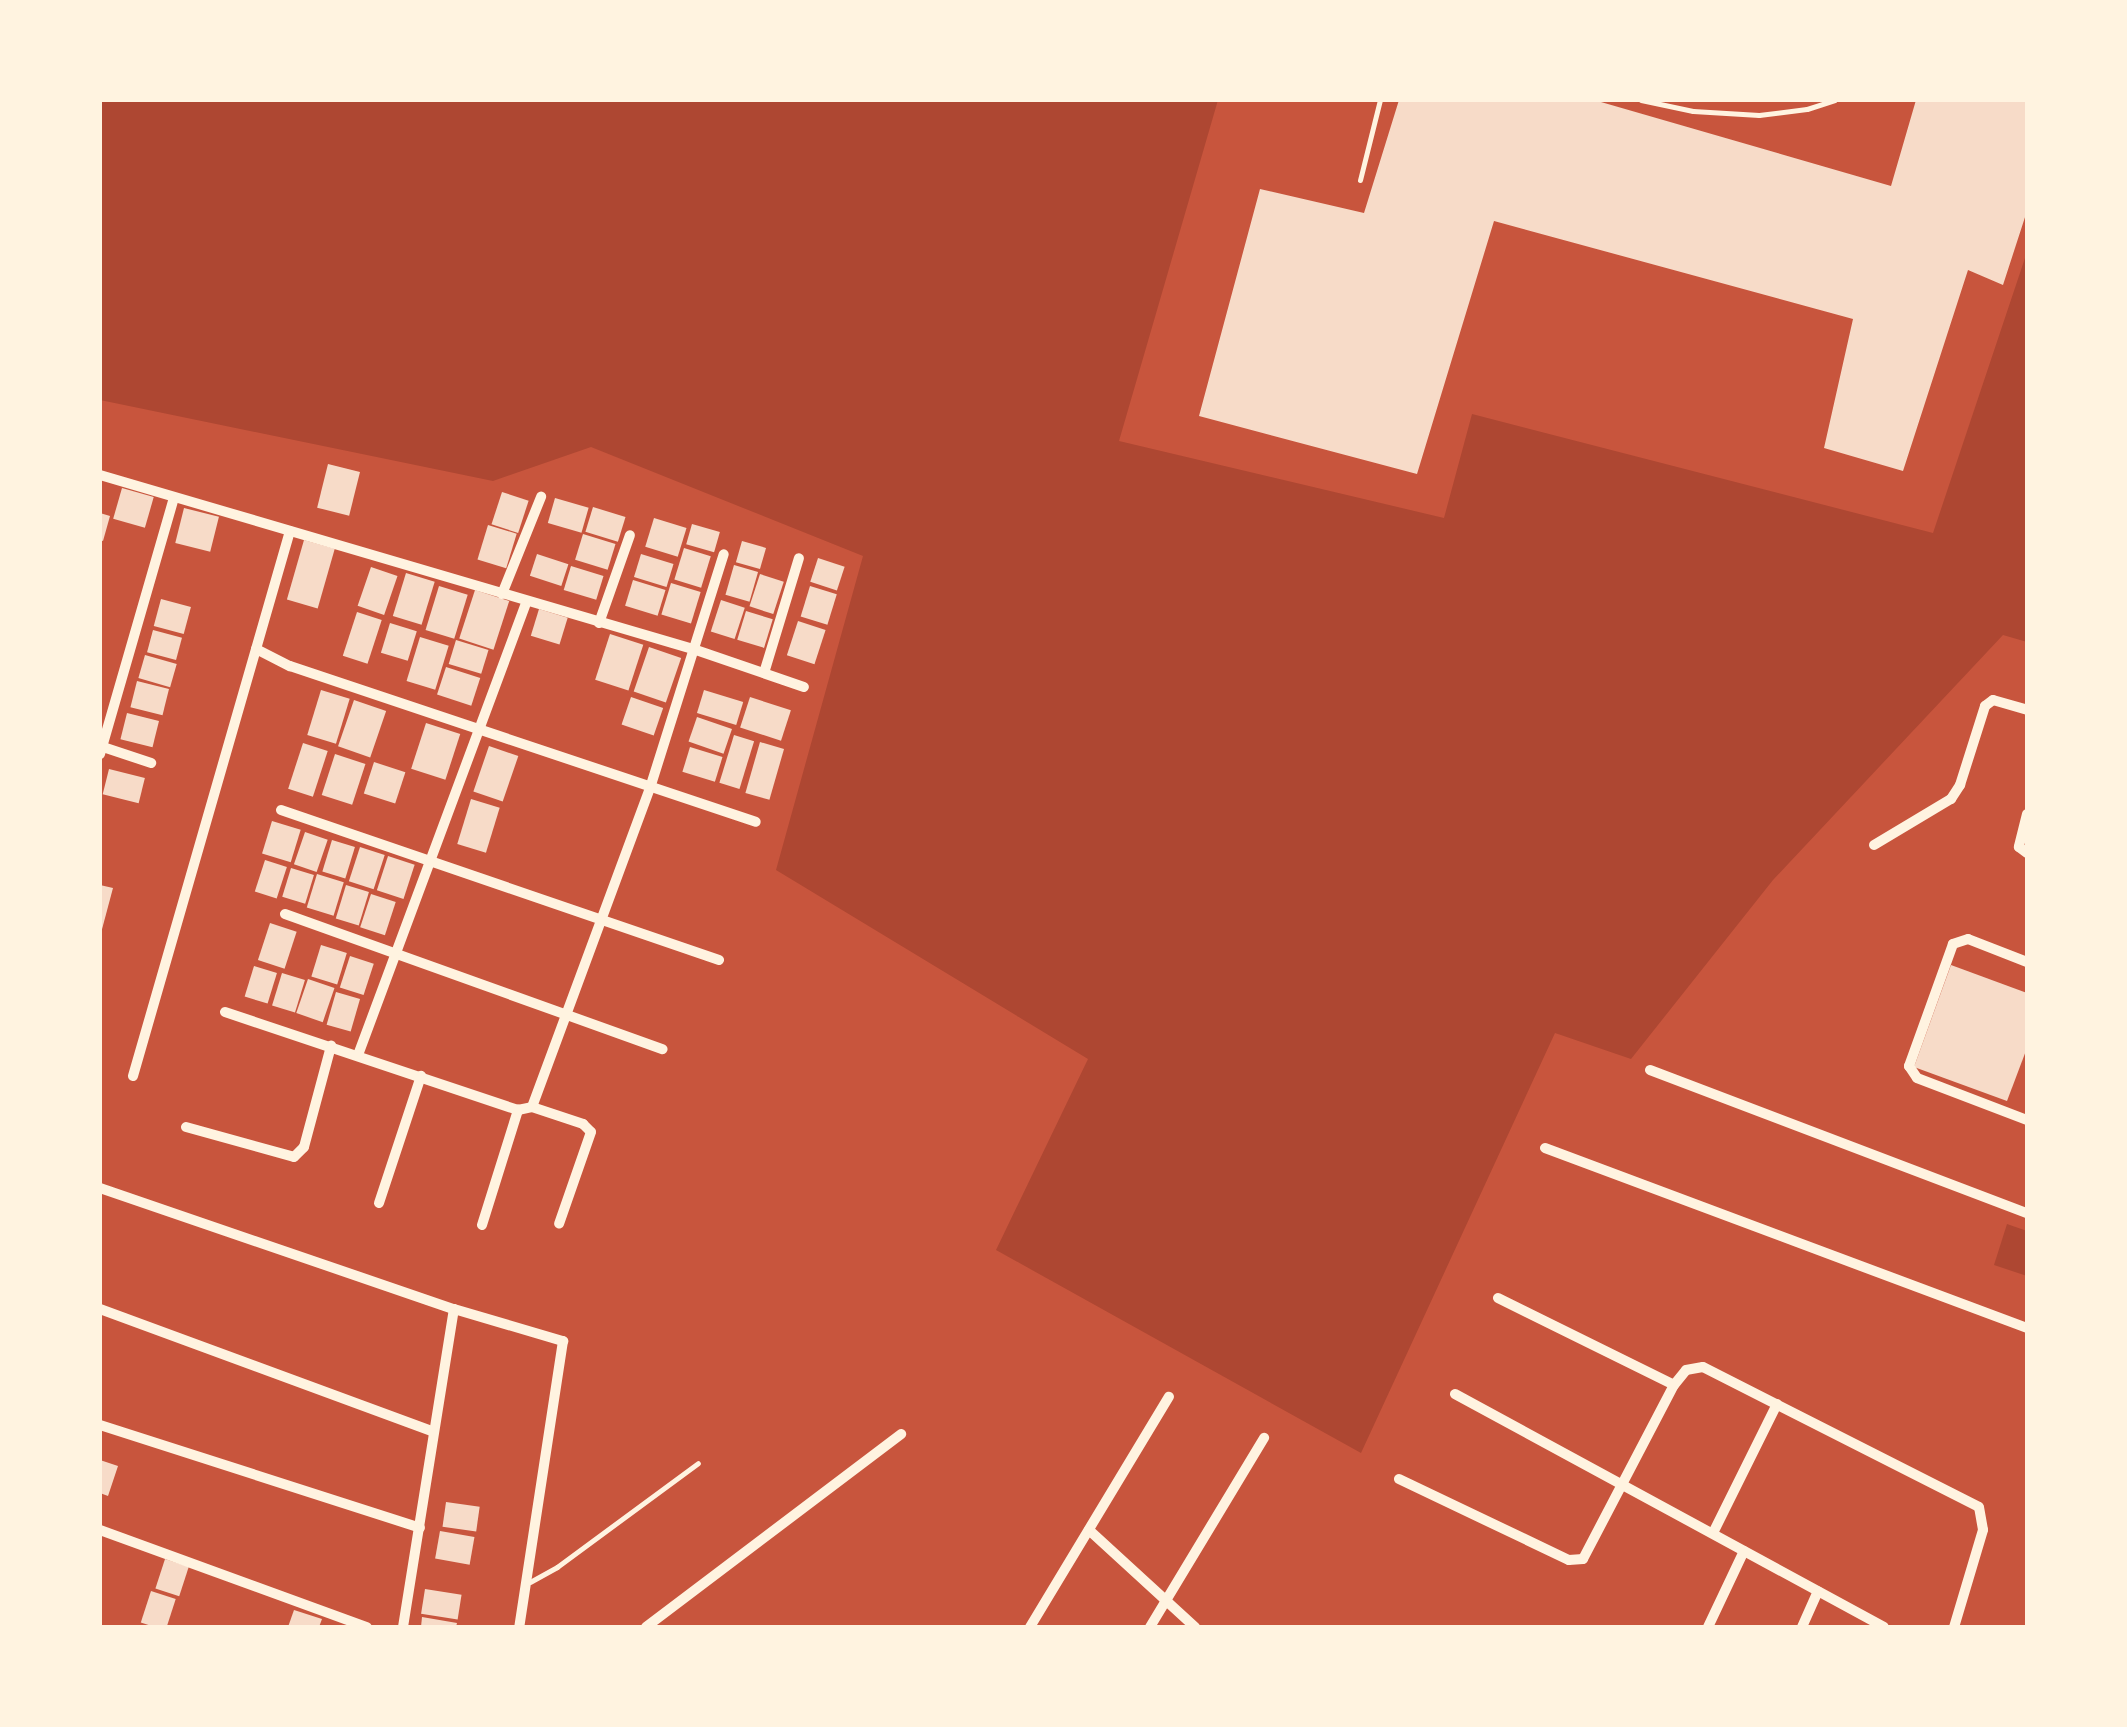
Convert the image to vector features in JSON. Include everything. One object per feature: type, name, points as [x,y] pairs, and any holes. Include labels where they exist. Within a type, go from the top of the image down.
[{"type":"street","points":[[100,475],[696,650],[804,687]]},
{"type":"street","points":[[152,763],[101,749],[174,497]]},
{"type":"street","points":[[502,594],[542,497]]},
{"type":"street","points":[[133,1076],[290,531]]},
{"type":"street","points":[[599,623],[630,535]]},
{"type":"street","points":[[532,1107],[564,1011],[650,788],[724,554]]},
{"type":"street","points":[[764,673],[800,558]]},
{"type":"street","points":[[358,1054],[527,602]]},
{"type":"street","points":[[256,649],[290,666],[756,822]]},
{"type":"street","points":[[1874,845],[1951,799],[1960,785],[1985,706],[1993,700],[2027,710]]},
{"type":"street","points":[[281,810],[719,960]]},
{"type":"street","points":[[2027,814],[2019,848],[2027,853]]},
{"type":"street","points":[[285,914],[663,1049]]},
{"type":"street","points":[[2027,962],[1968,940],[1954,944],[1909,1066],[1916,1078],[2027,1120]]},
{"type":"street","points":[[225,1012],[518,1110],[532,1107],[583,1124],[591,1132],[559,1224]]},
{"type":"street","points":[[186,1128],[294,1157],[304,1147],[332,1046]]},
{"type":"street","points":[[1650,1070],[2027,1213]]},
{"type":"street","points":[[379,1203],[422,1076]]},
{"type":"street","points":[[482,1224],[518,1110]]},
{"type":"street","points":[[1545,1148],[2027,1328]]},
{"type":"street","points":[[100,1188],[454,1309],[563,1341],[520,1627]]},
{"type":"street","points":[[1498,1298],[1674,1385]]},
{"type":"street","points":[[403,1627],[454,1309]]},
{"type":"street","points":[[100,1310],[432,1432]]},
{"type":"street","points":[[1399,1478],[1569,1560],[1583,1558],[1624,1489],[1674,1385],[1686,1370],[1703,1367],[1979,1507],[1983,1530],[1954,1627]]},
{"type":"street","points":[[1455,1394],[1884,1627]]},
{"type":"street","points":[[1030,1627],[1170,1397]]},
{"type":"street","points":[[1713,1533],[1777,1404]]},
{"type":"street","points":[[100,1425],[420,1528]]},
{"type":"street","points":[[646,1627],[901,1434]]},
{"type":"street","points":[[1150,1627],[1264,1438]]},
{"type":"street","points":[[100,1530],[367,1627]]},
{"type":"street","points":[[1089,1530],[1194,1627]]},
{"type":"street","points":[[1708,1627],[1744,1551]]},
{"type":"street","points":[[1802,1627],[1818,1591]]},
{"type":"lane","points":[[1360,180],[1380,100]]},
{"type":"lane","points":[[1641,100],[1693,111],[1758,115],[1834,100]]},
{"type":"lane","points":[[527,1584],[557,1567],[698,1462]]},
{"type":"shaded area","points":[[100,100],[1218,100],[1119,441],[1444,518],[1472,414],[1933,533],[2027,252],[2027,642],[2003,635],[1773,880],[1631,1059],[1555,1033],[1361,1453],[996,1250],[1088,1059],[776,870],[863,556],[591,447],[493,481],[100,400]]},
{"type":"shaded area","points":[[2007,1224],[2027,1231],[2027,1276],[1994,1265]]},
{"type":"building","points":[[1399,100],[1594,100],[1891,186],[1916,100],[2027,100],[2027,211],[2003,285],[1968,270],[1903,471],[1824,448],[1853,319],[1494,221],[1417,474],[1199,416],[1260,189],[1364,213]]},
{"type":"building","points":[[328,464],[360,472],[349,516],[317,508]]},
{"type":"building","points":[[122,488],[154,497],[145,528],[113,519]]},
{"type":"building","points":[[502,492],[529,501],[518,533],[491,524]]},
{"type":"building","points":[[555,498],[589,508],[581,533],[548,523]]},
{"type":"building","points":[[593,507],[626,517],[618,542],[585,532]]},
{"type":"building","points":[[184,508],[219,517],[210,552],[175,543]]},
{"type":"building","points":[[100,513],[110,516],[103,541],[100,540]]},
{"type":"building","points":[[654,518],[687,528],[678,557],[645,547]]},
{"type":"building","points":[[692,524],[720,532],[714,552],[686,544]]},
{"type":"building","points":[[488,525],[517,534],[506,568],[477,559]]},
{"type":"building","points":[[583,534],[616,544],[608,570],[575,560]]},
{"type":"building","points":[[304,540],[335,549],[318,608],[287,600]]},
{"type":"building","points":[[742,541],[766,548],[760,569],[736,562]]},
{"type":"building","points":[[684,548],[711,556],[701,588],[674,580]]},
{"type":"building","points":[[537,554],[568,564],[561,586],[530,576]]},
{"type":"building","points":[[641,554],[674,564],[666,587],[634,577]]},
{"type":"building","points":[[818,558],[845,567],[837,590],[810,582]]},
{"type":"building","points":[[734,565],[758,572],[749,602],[725,595]]},
{"type":"building","points":[[571,566],[604,576],[596,600],[564,590]]},
{"type":"building","points":[[371,567],[397,576],[384,615],[358,606]]},
{"type":"building","points":[[406,573],[435,582],[422,625],[393,616]]},
{"type":"building","points":[[760,574],[784,582],[773,614],[749,606]]},
{"type":"building","points":[[633,580],[666,590],[658,616],[625,606]]},
{"type":"building","points":[[671,583],[701,592],[691,624],[661,615]]},
{"type":"building","points":[[439,586],[468,595],[454,639],[426,630]]},
{"type":"building","points":[[810,586],[837,594],[827,625],[801,617]]},
{"type":"building","points":[[475,590],[509,601],[493,650],[459,639]]},
{"type":"building","points":[[161,599],[191,607],[184,634],[154,626]]},
{"type":"building","points":[[721,600],[745,608],[735,639],[711,631]]},
{"type":"building","points":[[539,609],[568,618],[560,645],[531,636]]},
{"type":"building","points":[[746,611],[773,619],[764,648],[737,640]]},
{"type":"building","points":[[357,612],[382,620],[368,664],[343,656]]},
{"type":"building","points":[[798,621],[826,630],[814,664],[787,655]]},
{"type":"building","points":[[390,623],[417,631],[408,661],[381,653]]},
{"type":"building","points":[[153,630],[182,638],[176,660],[147,652]]},
{"type":"building","points":[[610,634],[643,645],[628,690],[595,680]]},
{"type":"building","points":[[420,637],[449,646],[435,690],[407,681]]},
{"type":"building","points":[[456,640],[489,650],[481,674],[449,664]]},
{"type":"building","points":[[649,647],[681,658],[666,703],[634,691]]},
{"type":"building","points":[[145,655],[177,664],[170,687],[138,678]]},
{"type":"building","points":[[446,667],[480,678],[471,706],[437,695]]},
{"type":"building","points":[[137,681],[169,689],[162,715],[130,707]]},
{"type":"building","points":[[321,690],[350,699],[336,744],[307,735]]},
{"type":"building","points":[[704,690],[743,702],[736,725],[697,713]]},
{"type":"building","points":[[631,697],[663,708],[654,735],[622,724]]},
{"type":"building","points":[[750,697],[791,710],[781,741],[740,727]]},
{"type":"building","points":[[354,700],[386,711],[370,757],[338,746]]},
{"type":"building","points":[[127,713],[159,721],[152,747],[120,739]]},
{"type":"building","points":[[697,717],[732,729],[724,754],[689,742]]},
{"type":"building","points":[[426,723],[460,734],[445,780],[411,769]]},
{"type":"building","points":[[734,735],[754,741],[739,789],[719,783]]},
{"type":"building","points":[[760,742],[784,749],[769,800],[745,793]]},
{"type":"building","points":[[303,743],[328,751],[313,797],[288,789]]},
{"type":"building","points":[[489,746],[518,756],[503,801],[473,791]]},
{"type":"building","points":[[690,747],[723,757],[715,782],[682,772]]},
{"type":"building","points":[[335,754],[365,764],[352,805],[322,795]]},
{"type":"building","points":[[374,762],[405,772],[395,804],[364,793]]},
{"type":"building","points":[[109,769],[145,778],[139,803],[103,794]]},
{"type":"building","points":[[471,799],[500,808],[486,853],[457,844]]},
{"type":"building","points":[[272,821],[301,830],[291,862],[262,854]]},
{"type":"building","points":[[305,832],[328,840],[317,872],[294,864]]},
{"type":"building","points":[[332,840],[355,847],[345,879],[322,872]]},
{"type":"building","points":[[360,847],[385,855],[374,889],[349,881]]},
{"type":"building","points":[[388,856],[415,865],[404,899],[377,890]]},
{"type":"building","points":[[265,860],[287,867],[277,898],[255,891]]},
{"type":"building","points":[[291,868],[314,875],[305,904],[282,897]]},
{"type":"building","points":[[317,874],[344,882],[334,916],[307,907]]},
{"type":"building","points":[[100,885],[113,888],[101,933],[100,933]]},
{"type":"building","points":[[346,885],[369,892],[359,925],[336,918]]},
{"type":"building","points":[[371,894],[396,902],[385,935],[360,927]]},
{"type":"building","points":[[270,923],[297,932],[285,969],[258,960]]},
{"type":"building","points":[[321,945],[347,953],[337,984],[311,977]]},
{"type":"building","points":[[350,956],[374,964],[364,995],[340,987]]},
{"type":"building","points":[[1951,965],[2027,993],[2027,1048],[2007,1101],[1914,1067]]},
{"type":"building","points":[[254,966],[277,973],[268,1004],[245,997]]},
{"type":"building","points":[[282,973],[305,980],[295,1013],[272,1006]]},
{"type":"building","points":[[308,979],[334,988],[323,1022],[296,1013]]},
{"type":"building","points":[[336,992],[360,999],[351,1032],[327,1025]]},
{"type":"building","points":[[100,1460],[118,1466],[108,1496],[100,1493]]},
{"type":"building","points":[[446,1502],[480,1507],[476,1531],[443,1527]]},
{"type":"building","points":[[440,1531],[474,1537],[470,1565],[435,1559]]},
{"type":"building","points":[[165,1559],[189,1567],[179,1596],[155,1588]]},
{"type":"building","points":[[425,1589],[462,1595],[458,1619],[421,1614]]},
{"type":"building","points":[[151,1591],[176,1599],[167,1627],[141,1622]]},
{"type":"building","points":[[294,1610],[322,1619],[319,1627],[288,1627]]},
{"type":"building","points":[[422,1617],[457,1623],[456,1627],[421,1627]]}]
